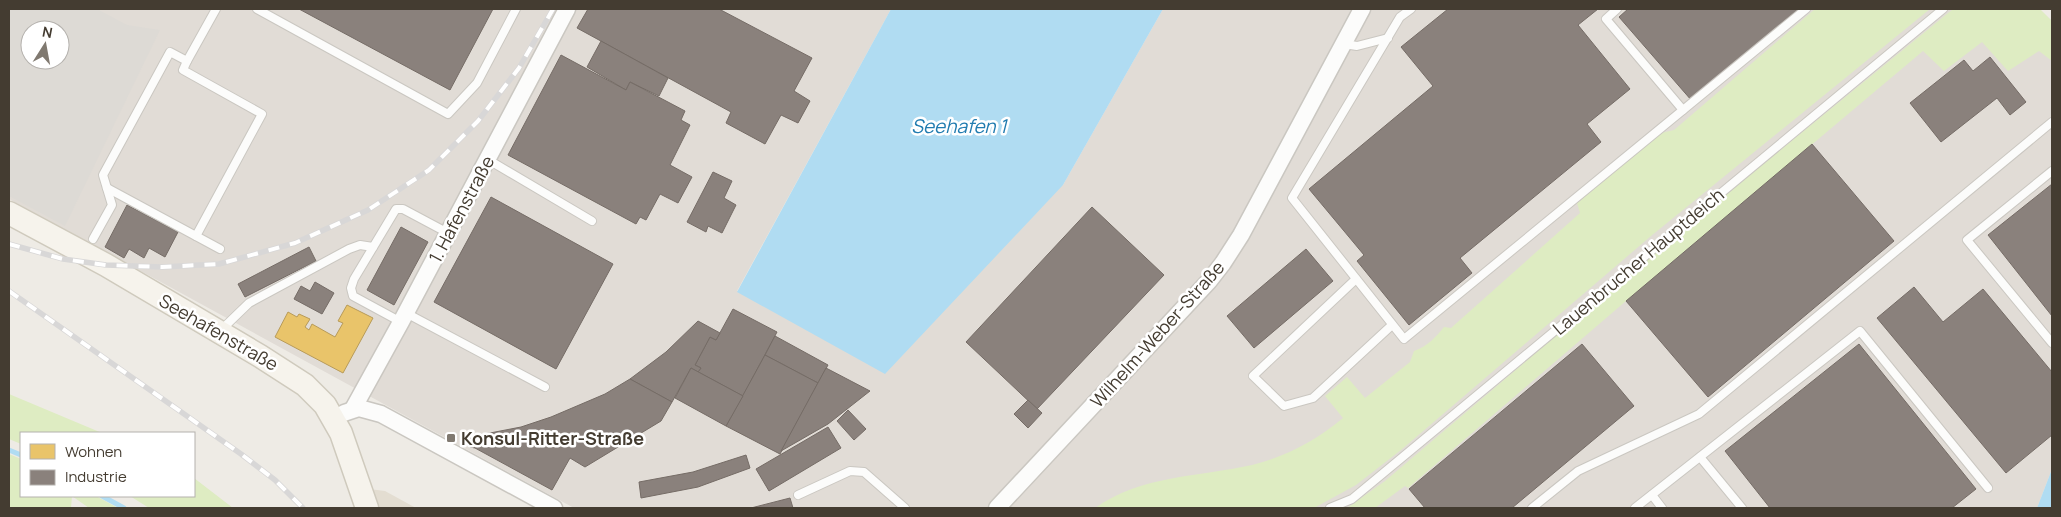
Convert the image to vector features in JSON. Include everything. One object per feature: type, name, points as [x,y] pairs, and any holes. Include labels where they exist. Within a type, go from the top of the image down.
[{"type":"main road","name":"Seehafenstraße","points":[[9,213],[106,265],[219,332],[294,377],[316,396],[343,413],[341,433],[367,508]]},
{"type":"street","name":"1. Hafenstraße","points":[[343,413],[403,317],[567,9]]},
{"type":"street","name":"Wilhelm-Weber-Straße","points":[[997,508],[1223,263],[1245,226],[1362,9]]},
{"type":"street","points":[[343,413],[367,409],[381,414],[554,508]]},
{"type":"lane","points":[[196,236],[262,114],[183,70],[216,9]]},
{"type":"lane","points":[[258,9],[448,114],[477,83],[516,9]]},
{"type":"lane","points":[[1411,9],[1400,17],[1292,198],[1404,339],[1806,9]]},
{"type":"lane","points":[[1617,9],[1606,19],[1683,110]]},
{"type":"lane","name":"Lauenbrucher Hauptdeich","points":[[1330,508],[1352,499],[1943,9]]},
{"type":"lane","points":[[1343,44],[1357,46],[1388,38]]},
{"type":"lane","points":[[93,239],[112,205],[103,175],[170,52],[187,61]]},
{"type":"lane","points":[[1532,508],[1578,471],[1699,414],[2052,122]]},
{"type":"lane","points":[[487,159],[592,221]]},
{"type":"lane","points":[[2052,171],[1967,240],[2052,343]]},
{"type":"lane","points":[[107,188],[220,249]]},
{"type":"lane","points":[[448,233],[400,208],[396,209],[354,279],[351,288],[353,296],[403,317],[545,387]]},
{"type":"lane","points":[[219,332],[248,303],[349,249],[360,245],[373,247]]},
{"type":"lane","points":[[1356,279],[1253,376],[1284,406],[1313,398],[1392,325]]},
{"type":"lane","points":[[1635,508],[1860,331],[1988,488]]},
{"type":"lane","points":[[1700,457],[1742,508]]},
{"type":"lane","points":[[798,495],[850,470],[864,472],[905,508]]},
{"type":"lane","points":[[1652,495],[1662,508]]},
{"type":"shaded area","points":[[9,9],[891,9],[737,291],[1063,185],[1163,9],[2039,9],[2052,21],[2052,469],[2037,508],[574,508],[9,199]]},
{"type":"shaded area","points":[[9,9],[97,9],[127,25],[160,30],[65,226],[9,196]]},
{"type":"shaded area","points":[[369,489],[385,491],[416,508],[377,508]]},
{"type":"green space","points":[[1815,9],[1930,9],[1651,236],[1401,450],[1356,485],[1314,508],[1095,508],[1113,497],[1151,483],[1264,462],[1300,447],[1322,433],[1343,418],[1325,396],[1347,377],[1365,398],[1410,362],[1414,351],[1431,341],[1444,327],[1451,328],[1580,213],[1577,203],[1661,133],[1674,130]]},
{"type":"green space","points":[[1953,9],[2040,9],[2052,21],[2052,61],[2039,51],[2008,71],[1982,42],[1944,71],[1923,51],[1626,301],[1408,488],[1405,486],[1375,508],[1347,508],[1385,481],[1625,277]]},
{"type":"green space","points":[[9,394],[100,432],[20,432],[20,444],[9,439]]},
{"type":"green space","points":[[9,454],[20,459],[20,497],[72,497],[71,508],[9,508]]},
{"type":"green space","points":[[195,479],[233,508],[149,508],[132,497],[195,497]]},
{"type":"green space","points":[[73,497],[98,497],[118,508],[89,508]]},
{"type":"water","name":"Seehafen 1","points":[[891,9],[1163,9],[1063,185],[885,374],[737,292]]},
{"type":"water","points":[[2052,469],[2052,508],[2037,508]]},
{"type":"building: Wohnen","points":[[347,305],[373,318],[343,373],[275,337],[288,312],[297,317],[299,314],[310,319],[305,327],[309,330],[312,324],[335,337],[343,323],[338,321]]},
{"type":"building: Industrie","points":[[299,9],[493,9],[450,90]]},
{"type":"building: Industrie","points":[[588,9],[719,9],[812,58],[794,91],[810,101],[798,123],[781,115],[765,144],[726,123],[731,112],[577,28]]},
{"type":"building: Industrie","points":[[1448,9],[1598,9],[1578,25],[1630,89],[1587,124],[1601,142],[1460,258],[1472,273],[1409,325],[1357,261],[1364,255],[1309,189],[1433,86],[1401,47]]},
{"type":"building: Industrie","points":[[1628,9],[1799,9],[1692,101],[1619,17]]},
{"type":"building: Industrie","points":[[601,41],[668,78],[659,96],[630,82],[626,90],[587,67]]},
{"type":"building: Industrie","points":[[561,55],[626,90],[630,82],[685,111],[681,120],[690,125],[670,165],[692,177],[678,203],[660,194],[646,220],[640,217],[636,224],[508,155]]},
{"type":"building: Industrie","points":[[1990,57],[2026,102],[2010,115],[1997,98],[1941,142],[1910,103],[1964,60],[1973,71]]},
{"type":"building: Industrie","points":[[1812,144],[1894,241],[1708,397],[1626,301]]},
{"type":"building: Industrie","points":[[713,172],[732,181],[724,198],[736,205],[722,233],[708,226],[706,232],[687,222]]},
{"type":"building: Industrie","points":[[2052,184],[2052,316],[1988,235]]},
{"type":"building: Industrie","points":[[491,197],[613,264],[556,369],[434,302]]},
{"type":"building: Industrie","points":[[127,205],[178,232],[165,257],[149,248],[144,258],[129,249],[124,258],[105,247]]},
{"type":"building: Industrie","points":[[1092,207],[1164,275],[1037,409],[966,342]]},
{"type":"building: Industrie","points":[[401,227],[428,242],[394,305],[367,290]]},
{"type":"building: Industrie","points":[[309,247],[316,261],[245,297],[238,284]]},
{"type":"building: Industrie","points":[[1306,249],[1333,281],[1254,348],[1227,316]]},
{"type":"building: Industrie","points":[[315,282],[334,293],[322,314],[294,299],[301,286],[310,291]]},
{"type":"building: Industrie","points":[[1914,287],[1943,322],[1983,289],[2052,372],[2052,435],[2006,473],[1877,318]]},
{"type":"building: Industrie","points":[[733,309],[777,332],[743,396],[698,372],[701,368],[695,365],[710,337],[716,340]]},
{"type":"building: Industrie","points":[[698,321],[720,333],[716,340],[710,337],[695,365],[701,368],[698,372],[691,368],[672,402],[630,379],[666,352]]},
{"type":"building: Industrie","points":[[775,336],[828,365],[818,383],[765,355]]},
{"type":"building: Industrie","points":[[1582,344],[1634,406],[1512,508],[1425,508],[1409,489]]},
{"type":"building: Industrie","points":[[1859,344],[1976,489],[1952,508],[1770,508],[1725,451]]},
{"type":"building: Industrie","points":[[765,355],[818,383],[780,454],[726,426]]},
{"type":"building: Industrie","points":[[691,368],[743,396],[726,426],[675,398]]},
{"type":"building: Industrie","points":[[826,368],[870,391],[828,424],[781,451]]},
{"type":"building: Industrie","points":[[630,379],[672,402],[661,421],[585,467],[570,458],[552,490],[466,444],[467,436],[471,433],[478,435],[521,427],[551,417],[605,394]]},
{"type":"building: Industrie","points":[[1028,400],[1042,413],[1028,428],[1014,414]]},
{"type":"building: Industrie","points":[[848,410],[866,429],[854,440],[837,421]]},
{"type":"building: Industrie","points":[[828,427],[841,448],[769,491],[756,469]]},
{"type":"building: Industrie","points":[[746,455],[750,468],[698,487],[641,498],[639,482],[693,472]]},
{"type":"building: Industrie","points":[[790,498],[793,508],[751,508]]},
{"type":"waterway","points":[[9,450],[20,455]]},
{"type":"waterway","points":[[104,497],[124,508]]},
{"type":"railway","points":[[9,244],[63,259],[106,265],[162,267],[219,264],[295,243],[368,210],[429,170],[478,121],[519,68],[553,9]]},
{"type":"railway","points":[[9,291],[241,454],[275,480],[303,508]]},
{"type":"place","name":"Konsul-Ritter-Straße","points":[[451,438]]}]
